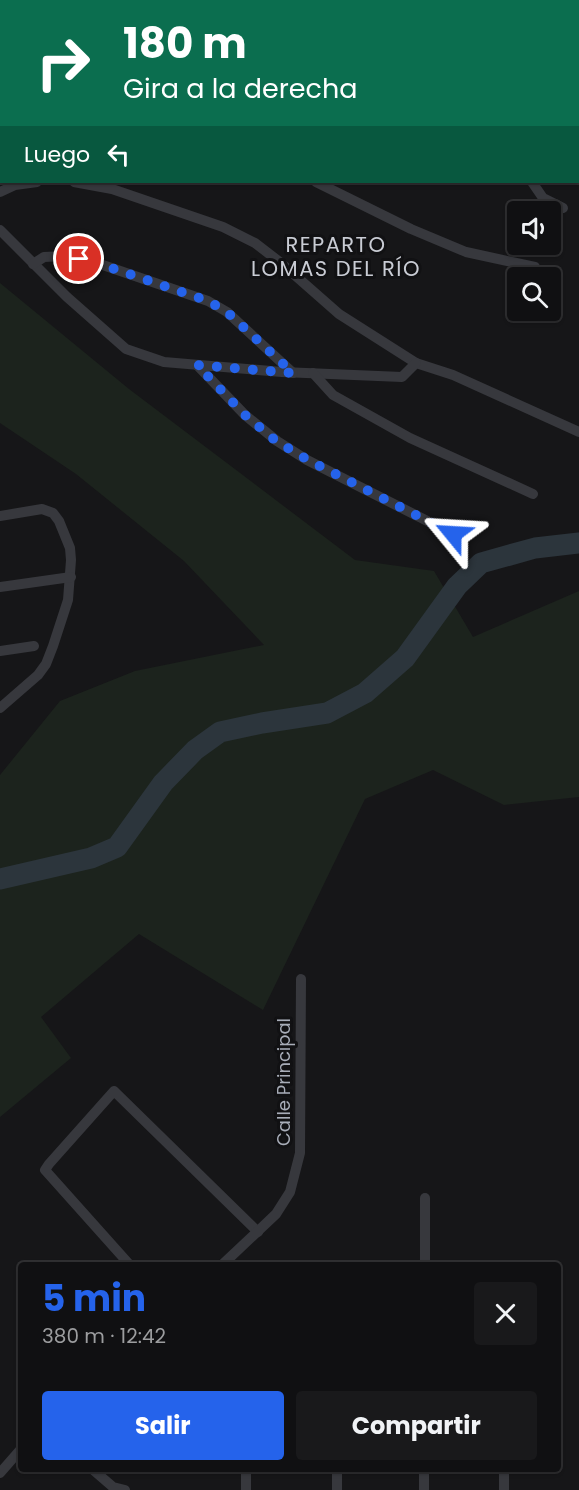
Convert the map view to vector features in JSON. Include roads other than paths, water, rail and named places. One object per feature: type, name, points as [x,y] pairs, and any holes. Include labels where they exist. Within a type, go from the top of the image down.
[{"type":"street","points":[[0,192],[15,185],[30,183]]},
{"type":"street","points":[[79,183],[112,189],[223,226],[255,243],[339,314],[416,363],[453,375],[579,432]]},
{"type":"street","points":[[318,183],[411,229],[466,252],[535,267]]},
{"type":"street","points":[[533,183],[543,198],[563,208]]},
{"type":"street","points":[[0,230],[67,297],[126,349],[164,362],[293,373],[402,377],[416,363]]},
{"type":"street","points":[[33,264],[44,257],[64,256],[94,262],[208,301],[227,312],[293,373]]},
{"type":"street","points":[[197,365],[245,415],[276,441],[308,460],[453,534]]},
{"type":"street","points":[[313,373],[333,395],[410,438],[533,494]]},
{"type":"street","points":[[0,516],[42,509],[53,513],[59,521],[70,548],[71,577],[68,600],[46,664],[38,675],[0,708]]},
{"type":"street","points":[[0,587],[71,577]]},
{"type":"street","points":[[0,651],[34,646]]},
{"type":"street","name":"Calle Principal","points":[[225,1262],[276,1214],[290,1192],[300,1153],[301,979]]},
{"type":"street","points":[[127,1262],[45,1170],[114,1091],[258,1232]]},
{"type":"street","points":[[425,1198],[425,1262]]},
{"type":"street","points":[[0,1473],[18,1452]]},
{"type":"street","points":[[96,1472],[113,1487],[125,1490]]},
{"type":"street","points":[[246,1472],[246,1490]]},
{"type":"street","points":[[337,1472],[337,1490]]},
{"type":"street","points":[[424,1472],[424,1490]]},
{"type":"street","points":[[504,1472],[504,1490]]},
{"type":"waterway","points":[[0,879],[91,858],[117,847],[163,783],[195,750],[220,732],[327,713],[365,693],[405,658],[457,586],[481,563],[535,548],[579,543]]},
{"type":"district","name":"REPARTO LOMAS DEL RÍO","points":[[336,257]]}]
